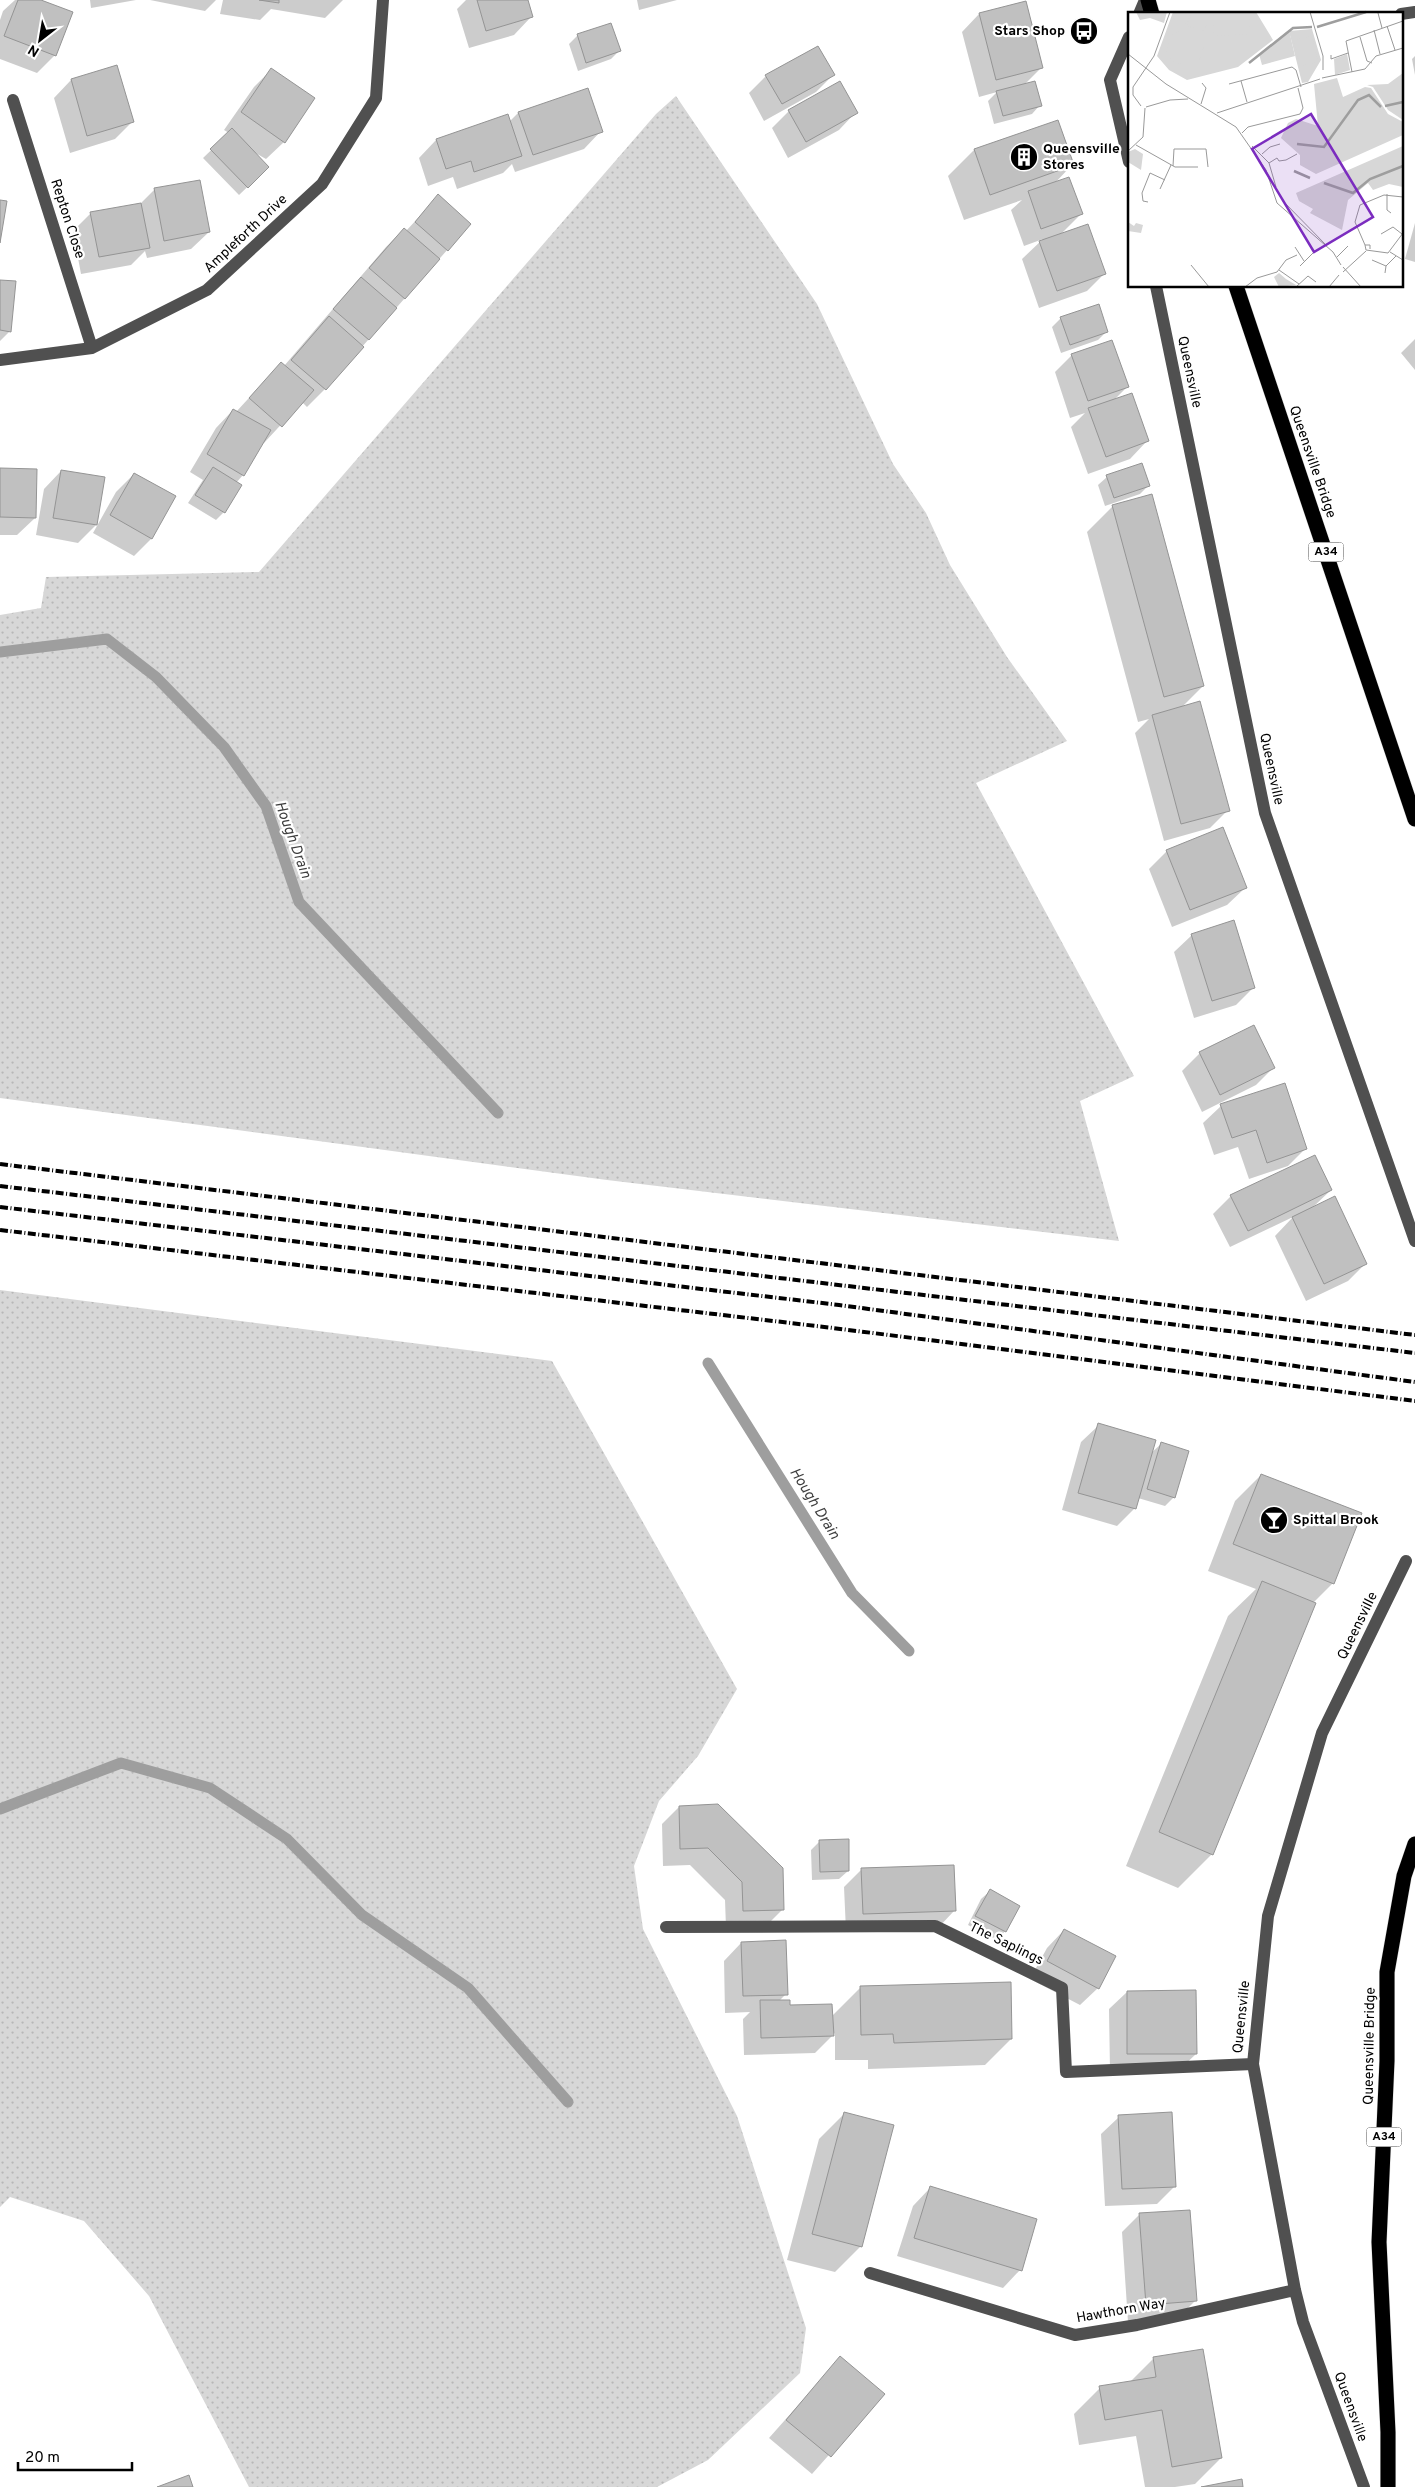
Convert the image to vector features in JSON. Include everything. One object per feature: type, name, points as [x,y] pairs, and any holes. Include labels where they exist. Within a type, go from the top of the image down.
[{"type":"highway","points":[[1147,0],[1151,12]]},
{"type":"highway","name":"Queensville Bridge","points":[[1237,288],[1415,819]]},
{"type":"highway","name":"Queensville Bridge","points":[[1388,2487],[1388,2432],[1378,2242],[1387,2061],[1387,1972],[1404,1876],[1415,1844]]},
{"type":"street","name":"Ampleforth Drive","points":[[0,360],[92,348],[207,290],[322,184],[376,98],[383,0]]},
{"type":"street","points":[[1140,12],[1147,0]]},
{"type":"street","points":[[1402,14],[1415,12]]},
{"type":"street","points":[[1128,39],[1110,80],[1128,158]]},
{"type":"street","name":"Repton Close","points":[[13,100],[92,348]]},
{"type":"street","name":"Queensville","points":[[1156,288],[1265,813],[1415,1241]]},
{"type":"street","name":"Queensville","points":[[1364,2487],[1304,2322],[1295,2290],[1253,2064],[1268,1916],[1322,1733],[1406,1561]]},
{"type":"street","name":"The Saplings","points":[[666,1927],[935,1926],[1062,1988],[1066,2072],[1253,2064]]},
{"type":"street","name":"Hawthorn Way","points":[[870,2273],[1074,2335],[1137,2325],[1295,2290]]},
{"type":"shaded area","points":[[676,96],[817,304],[893,464],[926,513],[950,565],[1007,657],[1067,741],[976,783],[1134,1076],[1080,1101],[1119,1241],[607,1180],[0,1098],[0,615],[41,608],[46,577],[259,572],[656,114]]},
{"type":"shaded area","points":[[0,1290],[552,1361],[737,1689],[698,1756],[659,1801],[634,1866],[643,1929],[737,2116],[806,2328],[800,2373],[708,2460],[657,2487],[249,2487],[149,2296],[84,2221],[10,2197],[0,2207]]},
{"type":"building","points":[[18,0],[41,0],[73,12],[56,56],[4,36]]},
{"type":"building","points":[[259,0],[279,0],[279,3]]},
{"type":"building","points":[[477,0],[528,0],[533,17],[486,31]]},
{"type":"building","points":[[1026,1],[1043,68],[996,80],[979,13]]},
{"type":"building","points":[[611,23],[621,51],[586,63],[577,34]]},
{"type":"building","points":[[818,46],[835,75],[782,104],[765,75]]},
{"type":"building","points":[[117,65],[134,122],[87,136],[71,79]]},
{"type":"building","points":[[271,68],[315,98],[285,143],[241,112]]},
{"type":"building","points":[[840,81],[858,113],[806,142],[788,110]]},
{"type":"building","points":[[1035,81],[1042,106],[1003,116],[996,91]]},
{"type":"building","points":[[588,88],[603,132],[533,155],[518,112]]},
{"type":"building","points":[[508,114],[522,156],[474,172],[471,161],[446,169],[436,139]]},
{"type":"building","name":"Queensville Stores","points":[[1058,120],[1074,165],[990,195],[974,149]]},
{"type":"building","points":[[232,128],[269,167],[248,188],[210,149]]},
{"type":"building","points":[[1069,177],[1083,214],[1041,229],[1028,191]]},
{"type":"building","points":[[200,180],[210,232],[164,241],[154,188]]},
{"type":"building","points":[[438,194],[471,224],[448,251],[415,222]]},
{"type":"building","points":[[0,200],[7,201],[0,243]]},
{"type":"building","points":[[141,203],[150,248],[99,257],[90,212]]},
{"type":"building","points":[[1088,224],[1106,274],[1057,291],[1039,241]]},
{"type":"building","points":[[404,228],[440,259],[405,299],[369,268]]},
{"type":"building","points":[[361,277],[397,308],[369,340],[333,309]]},
{"type":"building","points":[[0,280],[16,281],[11,332],[0,330]]},
{"type":"building","points":[[1099,304],[1108,332],[1070,345],[1060,317]]},
{"type":"building","points":[[329,316],[364,347],[326,390],[291,360]]},
{"type":"building","points":[[1112,340],[1129,387],[1088,401],[1071,354]]},
{"type":"building","points":[[281,362],[314,390],[282,427],[249,398]]},
{"type":"building","points":[[1132,393],[1149,441],[1106,457],[1088,408]]},
{"type":"building","points":[[233,409],[271,430],[244,476],[207,454]]},
{"type":"building","points":[[1142,463],[1150,486],[1114,498],[1106,475]]},
{"type":"building","points":[[213,467],[242,485],[225,513],[195,495]]},
{"type":"building","points":[[0,468],[37,469],[36,518],[0,517]]},
{"type":"building","points":[[61,470],[105,477],[97,525],[53,518]]},
{"type":"building","points":[[134,473],[176,496],[152,539],[110,515]]},
{"type":"building","points":[[1152,494],[1204,686],[1164,697],[1112,505]]},
{"type":"building","points":[[1200,701],[1230,811],[1181,824],[1152,715]]},
{"type":"building","points":[[1223,827],[1247,888],[1190,910],[1166,850]]},
{"type":"building","points":[[1234,920],[1255,988],[1212,1001],[1191,934]]},
{"type":"building","points":[[1254,1025],[1275,1068],[1220,1095],[1199,1052]]},
{"type":"building","points":[[1285,1083],[1307,1149],[1267,1163],[1256,1130],[1232,1138],[1220,1104]]},
{"type":"building","points":[[1315,1155],[1332,1190],[1248,1231],[1230,1195]]},
{"type":"building","points":[[1335,1196],[1367,1264],[1324,1284],[1292,1217]]},
{"type":"building","points":[[1098,1423],[1156,1440],[1136,1509],[1078,1493]]},
{"type":"building","points":[[1161,1442],[1189,1451],[1175,1498],[1147,1489]]},
{"type":"building","points":[[1261,1474],[1362,1513],[1334,1584],[1233,1544]]},
{"type":"building","points":[[1262,1581],[1316,1603],[1213,1855],[1159,1832]]},
{"type":"building","points":[[718,1804],[783,1868],[784,1910],[743,1911],[742,1882],[708,1848],[680,1849],[679,1806]]},
{"type":"building","points":[[849,1839],[849,1871],[820,1872],[819,1840]]},
{"type":"building","points":[[954,1865],[956,1911],[863,1914],[861,1868]]},
{"type":"building","points":[[990,1889],[1020,1906],[1006,1932],[975,1916]]},
{"type":"building","points":[[1064,1929],[1116,1956],[1099,1989],[1047,1961]]},
{"type":"building","points":[[786,1940],[788,1995],[743,1996],[741,1942]]},
{"type":"building","points":[[1011,1982],[1012,2039],[894,2043],[893,2034],[861,2035],[860,1986]]},
{"type":"building","points":[[1196,1990],[1197,2054],[1127,2054],[1127,1991]]},
{"type":"building","points":[[760,2000],[790,2000],[790,2005],[832,2004],[834,2036],[761,2038]]},
{"type":"building","points":[[844,2112],[894,2125],[862,2247],[812,2234]]},
{"type":"building","points":[[1172,2112],[1176,2187],[1122,2189],[1118,2115]]},
{"type":"building","points":[[930,2186],[1037,2219],[1022,2271],[914,2238]]},
{"type":"building","points":[[1190,2210],[1197,2301],[1146,2305],[1139,2213]]},
{"type":"building","points":[[1203,2349],[1222,2458],[1172,2467],[1162,2410],[1105,2420],[1099,2386],[1156,2377],[1153,2357]]},
{"type":"building","points":[[840,2356],[885,2394],[831,2457],[786,2420]]},
{"type":"building","points":[[189,2475],[193,2487],[157,2487]]},
{"type":"building","points":[[1242,2479],[1243,2487],[1201,2487]]},
{"type":"waterway","name":"Hough Drain","points":[[0,652],[107,639],[156,677],[224,747],[266,806],[299,902],[498,1113]]},
{"type":"waterway","name":"Hough Drain","points":[[708,1363],[852,1593],[909,1651]]},
{"type":"waterway","points":[[0,1809],[121,1763],[210,1788],[287,1839],[362,1915],[468,1988],[568,2102]]},
{"type":"railway","points":[[0,1164],[1415,1335]]},
{"type":"railway","points":[[0,1186],[1415,1353]]},
{"type":"railway","points":[[0,1207],[839,1305],[1415,1382]]},
{"type":"railway","points":[[0,1230],[833,1328],[1415,1401]]},
{"type":"place","name":"Stars Shop","points":[[1084,31]]},
{"type":"place","name":"Queensville Stores","points":[[1024,157]]},
{"type":"place","name":"Spittal Brook","points":[[1274,1520]]}]
